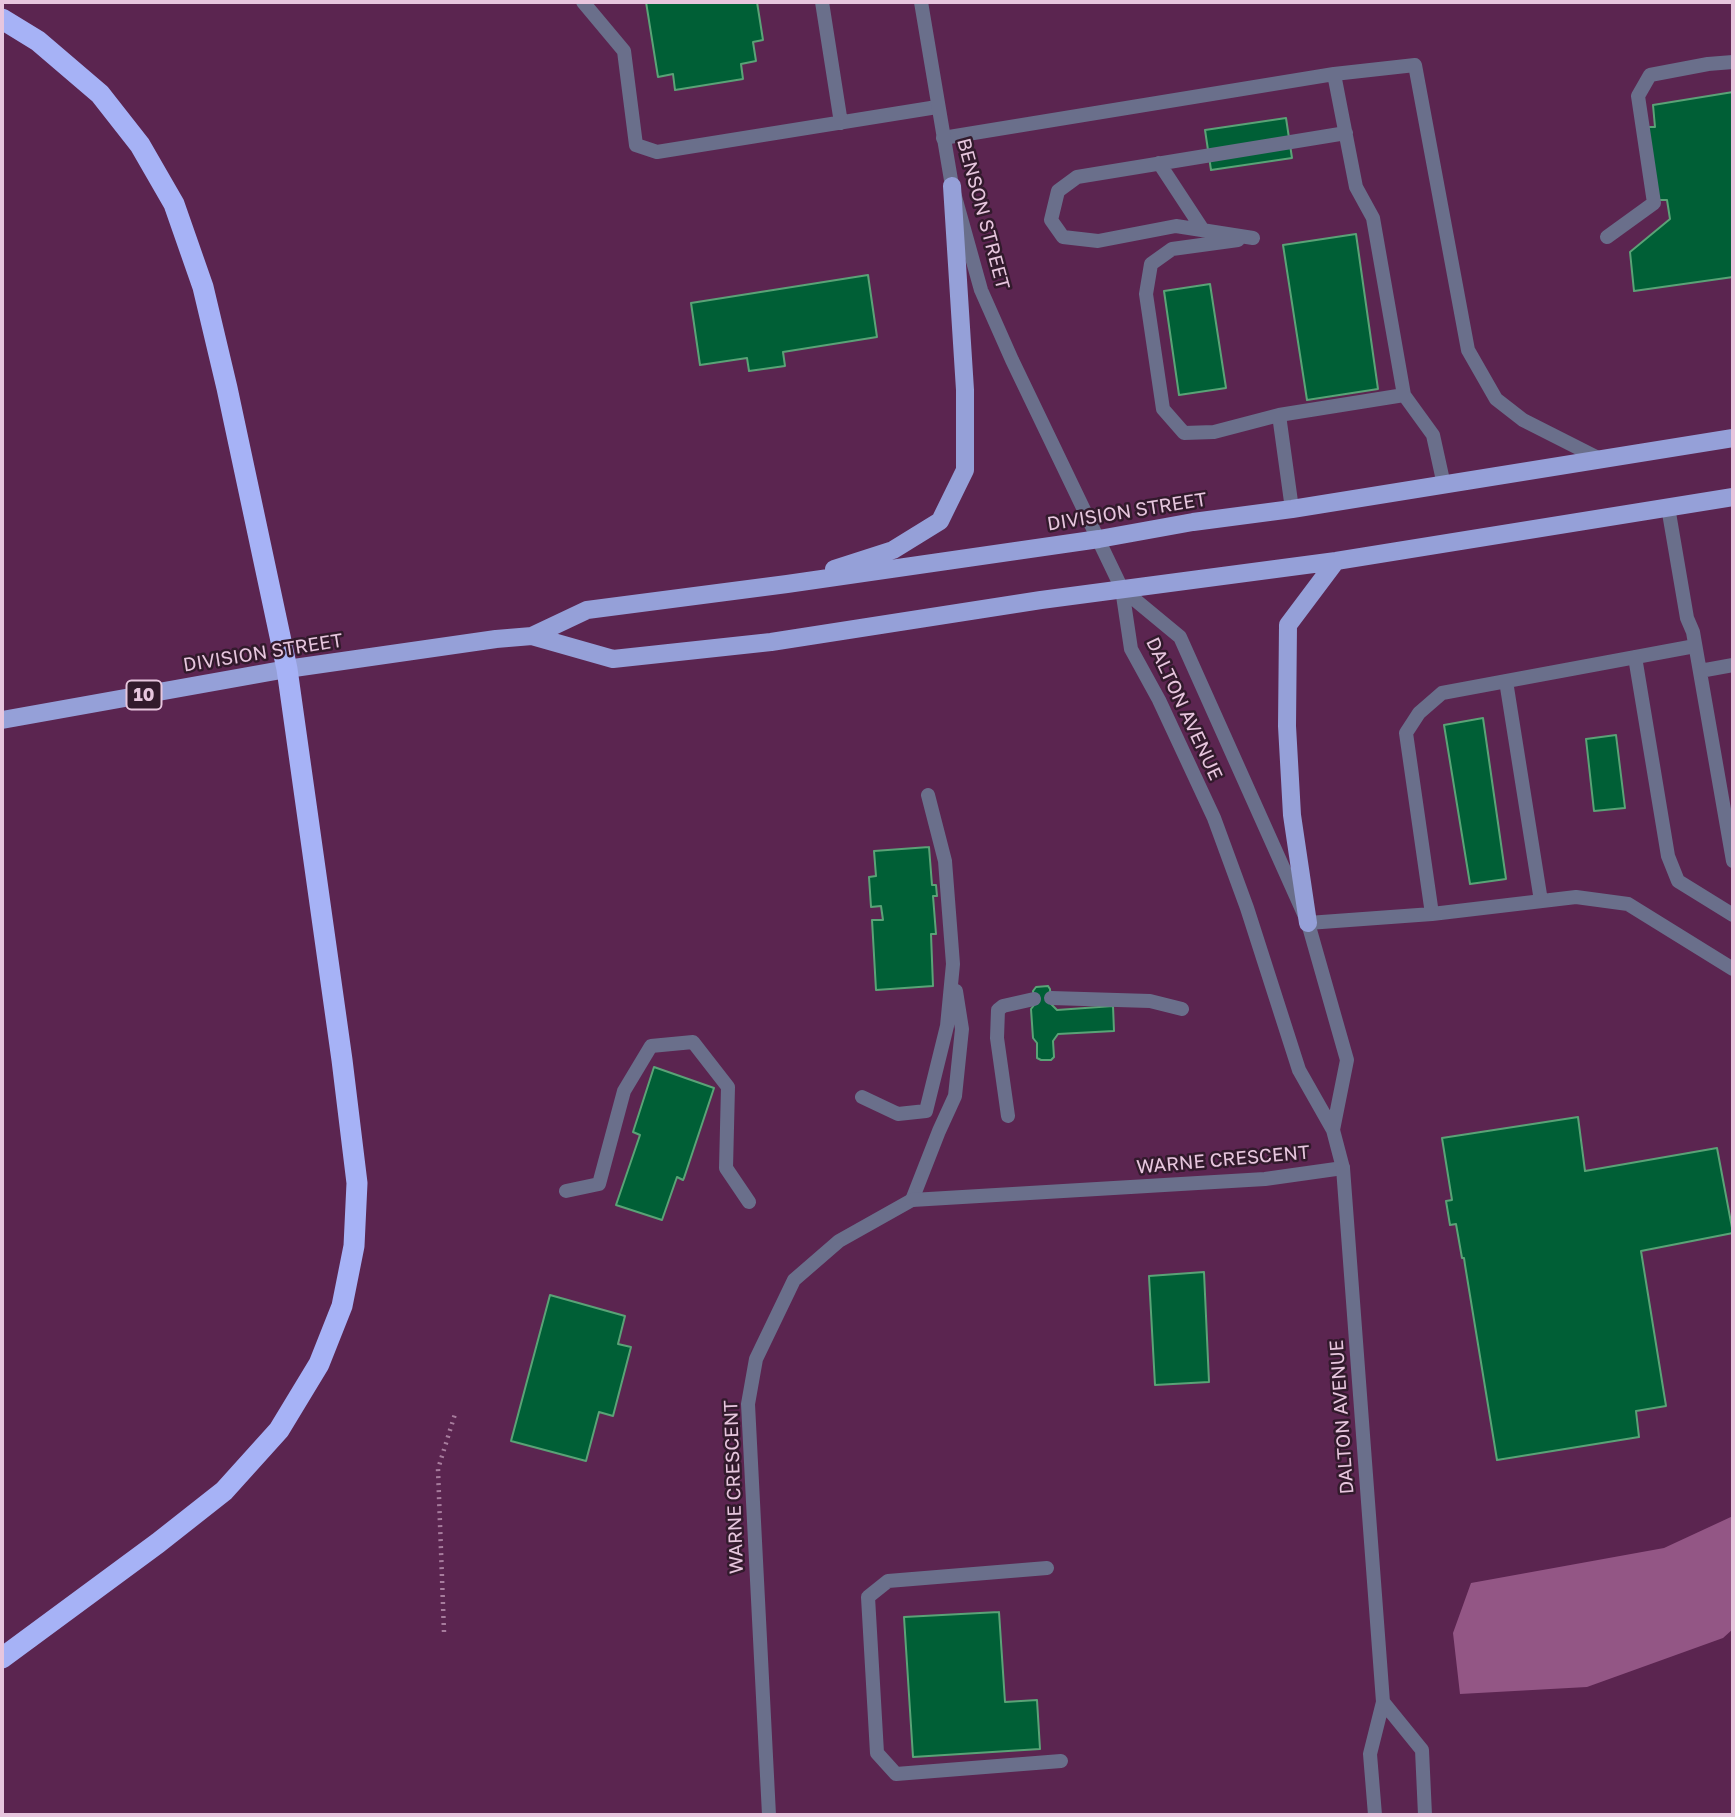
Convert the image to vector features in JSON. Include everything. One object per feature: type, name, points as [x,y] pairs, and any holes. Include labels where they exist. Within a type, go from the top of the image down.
[{"type":"highway","points":[[2,19],[38,41],[100,94],[140,145],[174,204],[203,287],[287,669],[357,1183],[354,1246],[342,1306],[319,1364],[279,1430],[224,1491],[2,1658]]},
{"type":"main road","points":[[787,584],[893,550],[940,522],[965,470],[965,390],[952,186]]},
{"type":"main road","name":"DIVISION STREET","points":[[2,720],[287,669],[532,636],[587,610],[787,584],[1099,538],[1733,438]]},
{"type":"main road","name":"DIVISION STREET","points":[[532,636],[613,659],[771,642],[1122,589],[1336,561],[1733,497]]},
{"type":"main road","points":[[1308,923],[1292,815],[1287,726],[1288,625],[1336,561]]},
{"type":"street","points":[[583,2],[624,51],[636,145],[657,152],[937,107]]},
{"type":"street","points":[[822,2],[841,123]]},
{"type":"street","name":"BENSON STREET","points":[[921,2],[952,186],[981,290],[1122,589]]},
{"type":"street","points":[[1607,237],[1654,203],[1638,96],[1650,75],[1733,62]]},
{"type":"street","points":[[943,138],[1334,74],[1415,65],[1468,350],[1496,399],[1523,420],[1602,460]]},
{"type":"street","points":[[1334,74],[1356,187],[1373,218],[1404,395],[1433,435],[1444,485]]},
{"type":"street","points":[[1346,133],[1077,177],[1058,191],[1051,220],[1063,237],[1098,242],[1176,226],[1253,238],[1172,249],[1151,264],[1146,294],[1163,409],[1184,433],[1214,432],[1279,415],[1404,395]]},
{"type":"street","points":[[1159,163],[1203,230]]},
{"type":"street","points":[[1279,415],[1292,509]]},
{"type":"street","points":[[1668,507],[1733,861]]},
{"type":"street","name":"DALTON AVENUE","points":[[1122,589],[1180,637],[1308,923],[1347,1060],[1333,1130]]},
{"type":"street","name":"DALTON AVENUE","points":[[1122,589],[1131,649],[1159,700],[1214,818],[1247,908],[1299,1070],[1333,1130],[1343,1168],[1383,1702],[1370,1754],[1375,1815]]},
{"type":"street","points":[[1432,914],[1406,733],[1419,713],[1441,693],[1695,646]]},
{"type":"street","points":[[1635,657],[1668,856],[1678,881],[1733,915]]},
{"type":"street","points":[[1700,671],[1733,665]]},
{"type":"street","points":[[1506,681],[1541,901]]},
{"type":"street","points":[[912,1200],[956,1096],[962,1029],[953,964],[945,861],[928,795]]},
{"type":"street","points":[[1308,923],[1432,914],[1576,897],[1628,904],[1733,969]]},
{"type":"street","points":[[862,1097],[898,1114],[926,1111],[947,1026],[953,964]]},
{"type":"street","points":[[1051,998],[1150,1001],[1182,1009]]},
{"type":"street","points":[[1008,1116],[998,1038],[998,1010],[1003,1006],[1034,999]]},
{"type":"street","points":[[566,1191],[599,1184],[624,1091],[651,1046],[693,1042],[727,1087],[726,1168],[749,1202]]},
{"type":"street","name":"WARNE CRESCENT","points":[[769,1815],[748,1404],[756,1359],[794,1280],[839,1241],[912,1200],[1265,1179],[1343,1168]]},
{"type":"street","points":[[1047,1568],[888,1581],[868,1597],[877,1753],[895,1774],[1061,1761]]},
{"type":"street","points":[[1383,1702],[1422,1750],[1425,1815]]},
{"type":"path","points":[[444,1632],[438,1469],[455,1414]]},
{"type":"shaded area","points":[[1733,1516],[1733,1629],[1723,1638],[1587,1687],[1460,1694],[1453,1633],[1471,1583],[1664,1548]]},
{"type":"building","points":[[646,2],[757,2],[763,40],[753,42],[756,61],[741,64],[743,79],[675,90],[673,74],[658,77]]},
{"type":"building","points":[[1733,92],[1733,277],[1634,291],[1630,252],[1670,219],[1667,200],[1658,200],[1647,127],[1655,127],[1653,105]]},
{"type":"building","points":[[1286,118],[1292,158],[1211,170],[1205,130]]},
{"type":"building","points":[[1356,234],[1378,389],[1307,400],[1283,245]]},
{"type":"building","points":[[868,275],[877,337],[783,352],[785,366],[749,371],[747,358],[700,365],[691,303]]},
{"type":"building","points":[[1210,284],[1226,388],[1179,395],[1164,291]]},
{"type":"building","points":[[1483,718],[1506,879],[1470,884],[1444,725]]},
{"type":"building","points":[[1616,735],[1625,808],[1594,811],[1586,739]]},
{"type":"building","points":[[929,847],[932,885],[936,885],[937,896],[933,896],[936,934],[931,934],[933,986],[876,990],[872,920],[883,920],[881,906],[871,907],[869,877],[876,876],[874,851]]},
{"type":"building","points":[[1048,986],[1051,1004],[1057,1010],[1113,1006],[1114,1031],[1058,1034],[1053,1041],[1054,1057],[1051,1060],[1037,1058],[1031,1009],[1035,1004],[1033,991],[1036,987]]},
{"type":"building","points":[[654,1067],[714,1088],[684,1178],[683,1180],[677,1177],[662,1220],[616,1205],[640,1135],[633,1132]]},
{"type":"building","points":[[1578,1117],[1585,1171],[1717,1148],[1733,1233],[1641,1251],[1666,1406],[1636,1411],[1639,1437],[1497,1460],[1464,1258],[1456,1224],[1450,1225],[1446,1201],[1452,1200],[1442,1138]]},
{"type":"building","points":[[1204,1272],[1209,1382],[1155,1385],[1149,1276]]},
{"type":"building","points":[[550,1295],[625,1316],[618,1344],[631,1347],[613,1416],[599,1412],[586,1461],[511,1441]]},
{"type":"building","points":[[999,1612],[1005,1702],[1037,1700],[1040,1749],[913,1757],[904,1617]]}]
